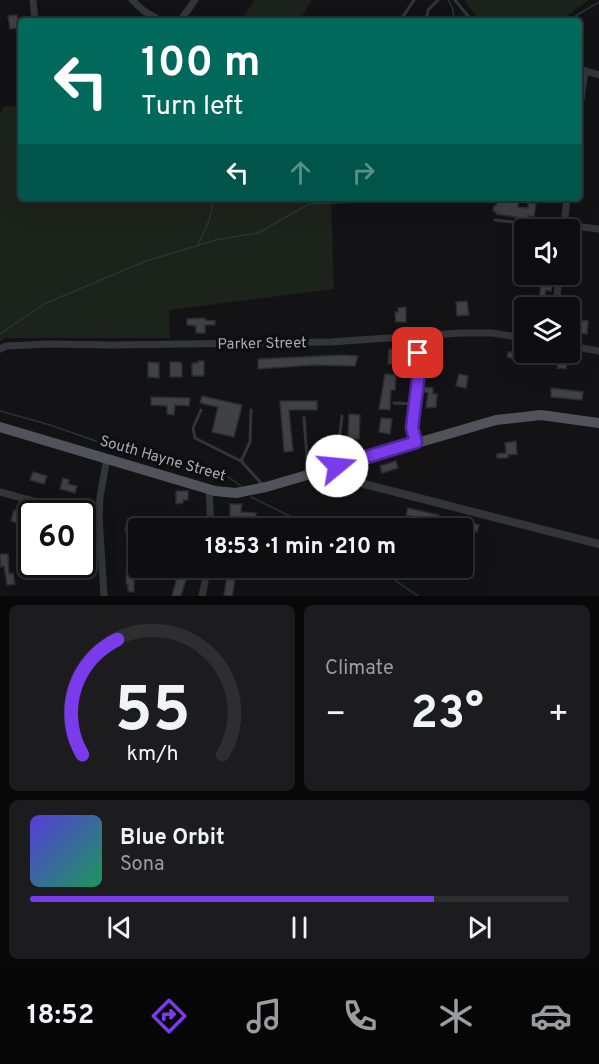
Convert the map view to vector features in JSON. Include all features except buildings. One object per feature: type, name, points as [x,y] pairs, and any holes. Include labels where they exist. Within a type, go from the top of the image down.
[{"type":"main road","name":"South Hayne Street","points":[[0,426],[209,489],[236,493],[266,487],[481,423],[518,417],[562,417],[599,423]]},
{"type":"street","points":[[33,0],[35,18]]},
{"type":"street","points":[[132,0],[156,18]]},
{"type":"street","points":[[182,18],[195,0]]},
{"type":"street","points":[[582,70],[599,75]]},
{"type":"street","points":[[565,219],[567,201]]},
{"type":"street","points":[[580,227],[599,229]]},
{"type":"street","name":"Parker Street","points":[[0,350],[6,346],[48,344],[320,342],[461,333],[491,333],[514,336]]},
{"type":"street","points":[[580,348],[599,351]]},
{"type":"street","points":[[104,596],[99,516],[106,458]]},
{"type":"street","points":[[312,473],[599,544]]},
{"type":"street","points":[[209,489],[211,518]]},
{"type":"street","points":[[0,492],[29,500]]},
{"type":"street","points":[[202,596],[206,578]]},
{"type":"lane","points":[[402,18],[414,0]]},
{"type":"lane","points":[[427,18],[428,10],[438,0]]},
{"type":"lane","points":[[455,0],[470,18]]},
{"type":"lane","points":[[495,220],[514,222]]},
{"type":"lane","points":[[416,442],[412,428],[420,364],[418,353]]},
{"type":"lane","points":[[394,403],[415,404]]},
{"type":"lane","points":[[201,410],[193,428],[195,438],[241,461],[266,487]]},
{"type":"lane","points":[[241,461],[250,442],[251,410]]},
{"type":"lane","points":[[304,417],[312,473]]},
{"type":"lane","points":[[337,466],[336,454],[342,417]]},
{"type":"shaded area","points":[[255,0],[312,0],[301,18],[242,18]]},
{"type":"shaded area","points":[[466,0],[589,0],[564,18],[478,18],[465,2]]},
{"type":"shaded area","points":[[4,106],[18,107],[18,201],[331,201],[334,289],[169,310],[170,338],[5,338],[0,342],[0,114]]},
{"type":"waterway","points":[[448,0],[453,9],[454,18]]},
{"type":"waterway","points":[[572,18],[599,2]]},
{"type":"waterway","points":[[198,245],[210,217],[213,201]]},
{"type":"waterway","points":[[0,334],[46,303],[146,261],[216,240],[258,233],[309,204],[354,201]]},
{"type":"waterway","points":[[0,411],[50,425],[136,455],[159,459],[176,468],[215,478],[224,474],[241,486]]},
{"type":"waterway","points":[[251,497],[294,518]]},
{"type":"waterway","points":[[392,578],[418,596]]},
{"type":"route","points":[[337,466],[416,442],[412,428],[420,364],[418,353]]}]
